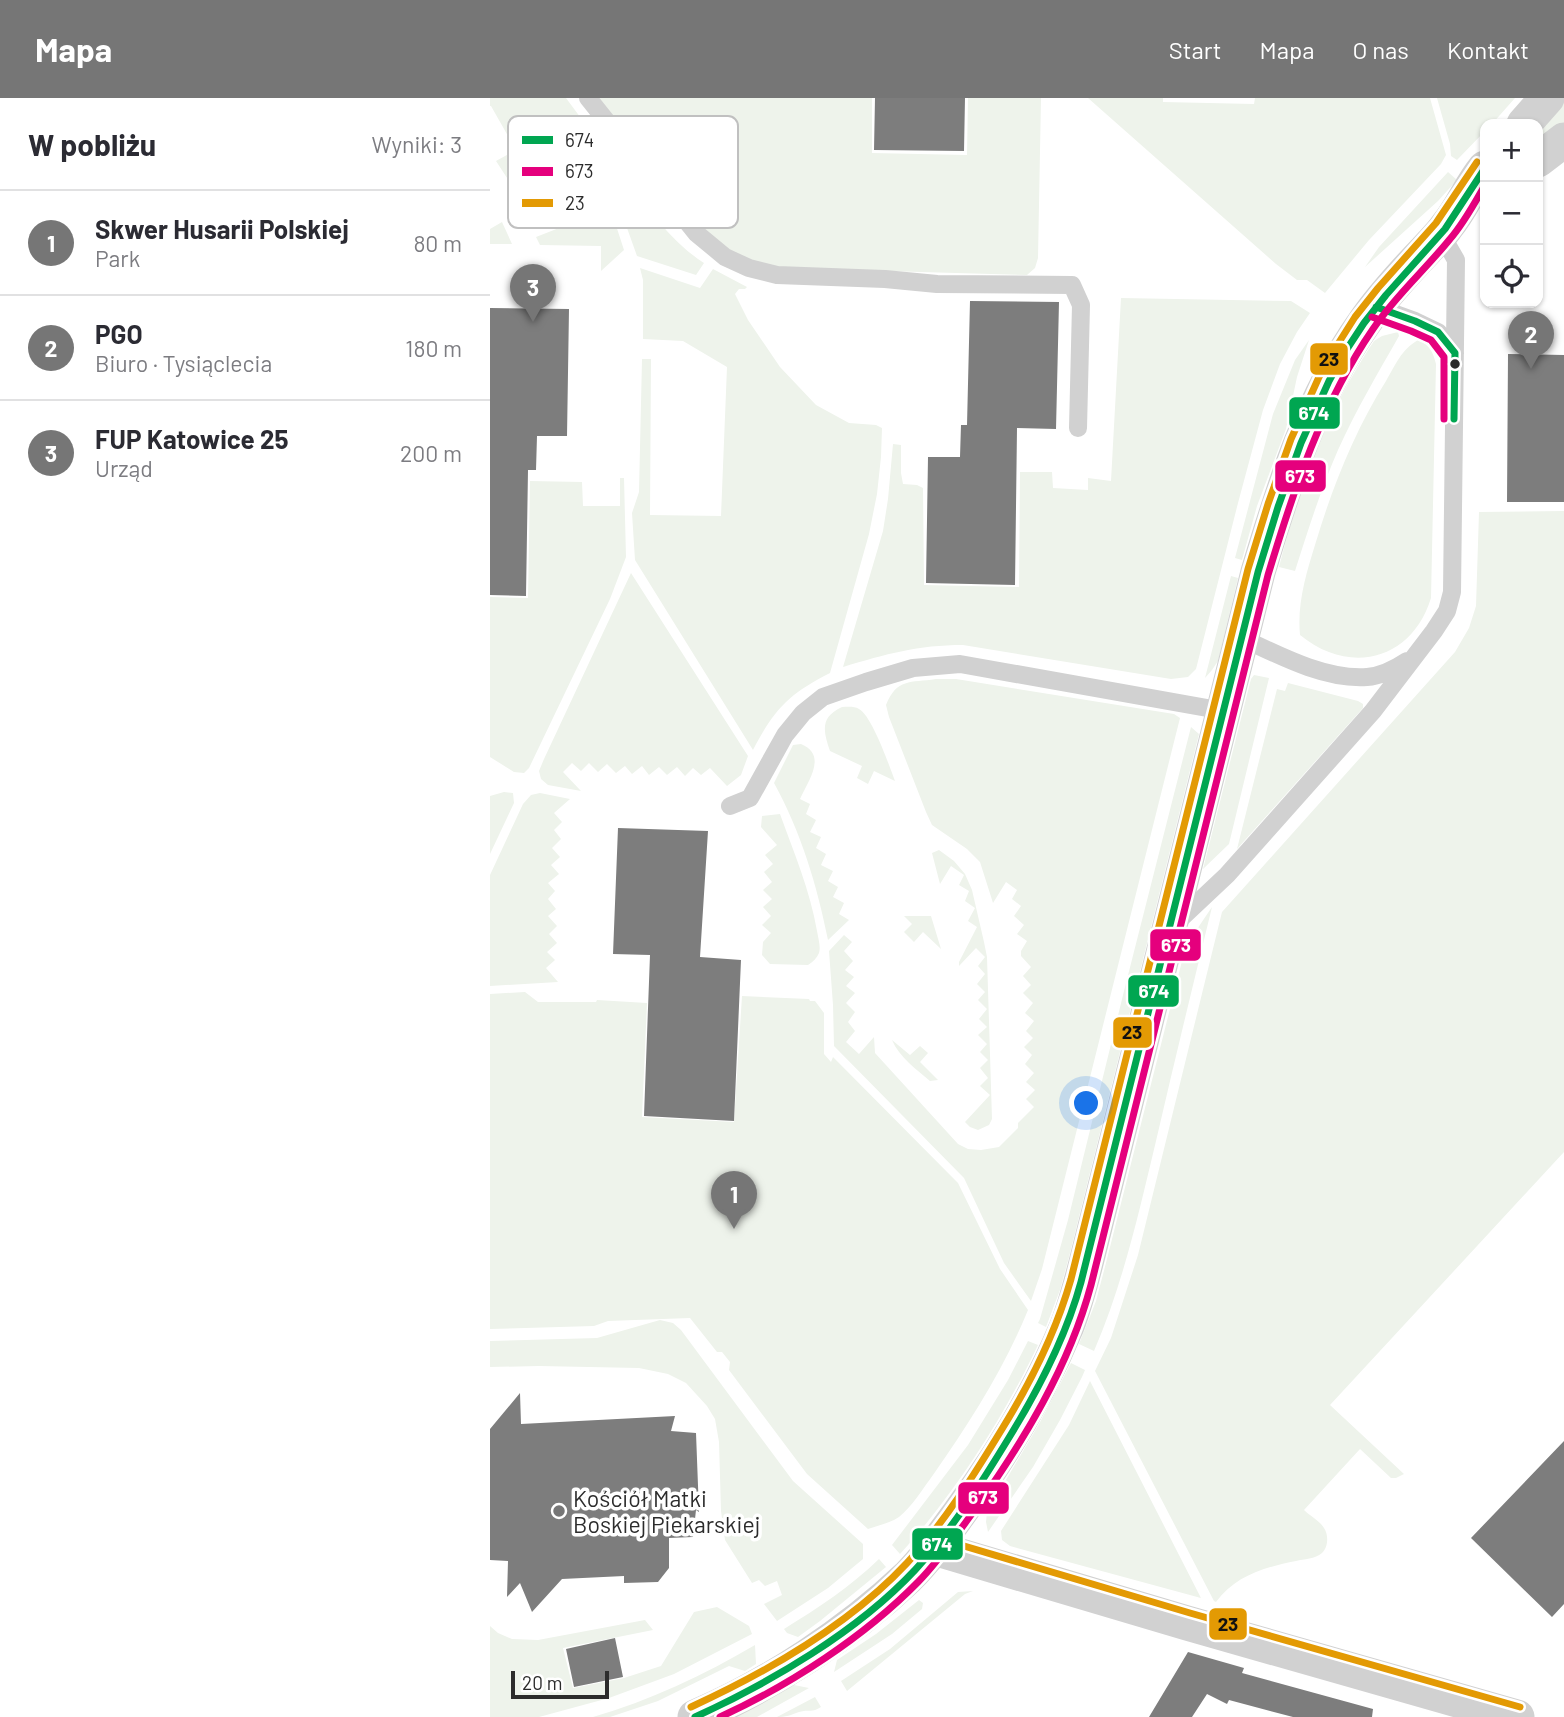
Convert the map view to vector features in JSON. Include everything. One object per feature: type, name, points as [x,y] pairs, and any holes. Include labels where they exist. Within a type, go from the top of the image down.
[{"type":"street","points":[[1528,119],[1546,98]]},
{"type":"street","points":[[1543,156],[1564,140]]},
{"type":"street","points":[[695,1717],[734,1699],[799,1661],[858,1620],[908,1577],[934,1548],[981,1484],[1049,1365],[1068,1324],[1088,1255],[1258,572],[1276,510],[1303,435],[1350,343],[1376,307],[1444,230],[1480,174]]},
{"type":"street","points":[[1444,230],[1480,205]]},
{"type":"street","points":[[934,1548],[1517,1717]]},
{"type":"lane","points":[[587,98],[602,116]]},
{"type":"lane","points":[[692,228],[726,257],[750,268],[777,275],[937,284],[1072,285],[1081,305],[1078,428]]},
{"type":"lane","points":[[1171,927],[1237,865],[1373,711],[1447,611],[1452,592],[1456,260],[1444,230]]},
{"type":"lane","points":[[1376,307],[1438,332],[1455,354]]},
{"type":"lane","points":[[1242,638],[1284,658],[1345,677],[1381,674],[1416,655]]},
{"type":"lane","points":[[730,806],[750,798],[785,735],[803,713],[823,697],[913,668],[960,664],[1224,711]]},
{"type":"shaded area","points":[[490,98],[566,98],[579,116],[508,116],[508,136],[490,106]]},
{"type":"shaded area","points":[[598,98],[872,98],[872,153],[967,155],[968,98],[1041,98],[1038,258],[1035,268],[1027,275],[779,268],[755,262],[729,250],[703,228],[738,228],[738,116],[612,116]]},
{"type":"shaded area","points":[[1088,98],[1163,98],[1163,102],[1254,104],[1255,98],[1430,98],[1446,155],[1441,164],[1369,240],[1325,293],[1307,280],[1297,280],[1276,264]]},
{"type":"shaded area","points":[[1437,98],[1515,98],[1496,119],[1480,119],[1480,136],[1457,160],[1451,156]]},
{"type":"shaded area","points":[[1564,101],[1564,124],[1543,142],[1543,124]]},
{"type":"shaded area","points":[[508,154],[508,179],[496,161]]},
{"type":"shaded area","points":[[1448,172],[1457,180],[1438,201],[1365,267],[1379,247]]},
{"type":"shaded area","points":[[502,222],[512,244],[490,244],[490,229]]},
{"type":"shaded area","points":[[559,228],[617,228],[624,250],[601,271],[601,246],[540,245],[536,237]]},
{"type":"shaded area","points":[[627,228],[664,228],[678,243],[704,263],[696,275],[637,256]]},
{"type":"shaded area","points":[[640,268],[700,288],[713,269],[747,287],[739,289],[735,294],[748,320],[780,367],[816,405],[849,423],[882,428],[877,494],[869,534],[830,673],[784,704],[753,750],[635,560],[632,513],[639,492],[642,359],[651,359],[650,515],[721,516],[727,367],[683,341],[643,339],[643,280]]},
{"type":"shaded area","points":[[1121,298],[1291,301],[1310,313],[1280,364],[1263,410],[1196,669],[1188,677],[1171,679],[963,645],[902,651],[843,667],[883,531],[893,444],[901,445],[903,484],[923,488],[924,585],[1019,587],[1020,472],[1052,472],[1053,488],[1088,490],[1088,478],[1111,481]]},
{"type":"shaded area","points":[[1398,332],[1399,336],[1338,450],[1295,571],[1279,567],[1306,479],[1343,394],[1374,341]]},
{"type":"shaded area","points":[[1309,340],[1297,377],[1286,429],[1257,506],[1242,560],[1235,558],[1273,414],[1295,360]]},
{"type":"shaded area","points":[[1418,340],[1430,349],[1436,364],[1431,598],[1422,619],[1410,636],[1394,648],[1377,655],[1358,658],[1339,655],[1319,648],[1300,635],[1301,601],[1306,578],[1329,503],[1354,440],[1399,358]]},
{"type":"shaded area","points":[[620,478],[624,478],[626,557],[610,599],[529,768],[524,773],[514,772],[490,757],[490,597],[528,598],[530,481],[582,482],[583,506],[620,506]]},
{"type":"shaded area","points":[[1564,511],[1564,1152],[1330,1405],[1404,1474],[1391,1478],[1360,1449],[1304,1510],[1326,1531],[1327,1545],[1324,1551],[1313,1558],[1273,1566],[1251,1574],[1232,1585],[1216,1602],[1095,1371],[1111,1338],[1138,1255],[1222,912],[1455,652],[1469,628],[1476,606],[1479,512]]},
{"type":"shaded area","points":[[631,573],[748,756],[741,775],[727,786],[710,768],[701,775],[693,768],[685,776],[677,767],[667,775],[659,767],[649,775],[642,766],[632,774],[625,766],[616,773],[607,764],[598,772],[589,763],[581,771],[572,763],[563,772],[581,791],[548,785],[541,779],[539,771],[544,759]]},
{"type":"shaded area","points":[[1231,576],[1238,578],[1218,661],[1205,678]]},
{"type":"shaded area","points":[[1254,675],[1269,678],[1229,844],[1203,869],[1251,679]]},
{"type":"shaded area","points":[[956,679],[1174,714],[1180,718],[1042,1269],[1031,1301],[1004,1263],[964,1178],[834,1046],[829,951],[844,935],[852,942],[844,951],[853,961],[845,970],[854,977],[846,986],[855,993],[846,1003],[855,1012],[848,1022],[855,1031],[846,1042],[859,1054],[874,1037],[875,1053],[958,1144],[968,1149],[981,1150],[999,1147],[1034,1107],[1026,1099],[1035,1090],[1026,1082],[1034,1073],[1025,1064],[1032,1055],[1024,1047],[1033,1038],[1026,1031],[1034,1021],[1025,1013],[1033,1003],[1023,993],[1031,985],[1023,976],[1031,967],[1021,956],[1027,941],[1017,934],[1024,925],[1014,916],[1021,906],[1012,899],[1017,890],[1006,882],[993,903],[980,862],[967,849],[932,825],[886,705],[895,690],[905,683]]},
{"type":"shaded area","points":[[1288,683],[1358,701],[1363,704],[1363,708],[1237,849],[1277,689],[1285,691]]},
{"type":"shaded area","points":[[842,707],[855,707],[864,713],[880,742],[895,781],[874,771],[868,784],[857,778],[862,766],[830,751],[825,725],[830,715]]},
{"type":"shaded area","points":[[1191,727],[1199,734],[1069,1257],[1046,1327],[1038,1323],[1068,1220]]},
{"type":"shaded area","points":[[801,744],[809,749],[815,761],[811,777],[800,799],[810,804],[806,814],[816,820],[810,832],[821,837],[816,848],[826,854],[821,865],[833,871],[828,881],[838,887],[833,897],[844,903],[839,914],[849,920],[828,940],[807,859],[774,783],[793,745]]},
{"type":"shaded area","points":[[504,792],[513,793],[514,803],[490,854],[490,796]]},
{"type":"shaded area","points":[[540,793],[570,799],[554,813],[562,822],[554,830],[561,839],[552,848],[560,857],[551,865],[559,874],[548,883],[555,891],[548,899],[556,909],[548,916],[557,926],[549,934],[557,943],[547,952],[555,960],[546,968],[558,982],[490,986],[490,875],[523,804],[531,795]]},
{"type":"shaded area","points":[[780,814],[806,886],[819,939],[819,953],[808,965],[770,964],[762,955],[763,942],[771,933],[762,925],[771,916],[763,907],[772,899],[763,890],[772,882],[764,872],[773,864],[765,855],[777,845],[761,827],[762,816]]},
{"type":"shaded area","points":[[939,850],[965,874],[972,890],[987,957],[992,1119],[989,1125],[978,1130],[965,1122],[990,1095],[980,1086],[988,1078],[980,1068],[988,1060],[980,1052],[987,1044],[978,1035],[987,1027],[979,1019],[987,1009],[978,1000],[985,992],[977,984],[985,974],[978,966],[985,957],[976,948],[959,966],[977,927],[968,921],[975,908],[965,901],[969,891],[959,885],[964,875],[951,866],[940,884],[932,853]]},
{"type":"shaded area","points":[[1212,907],[1137,1221],[1114,1300],[1094,1351],[1079,1344],[1096,1301],[1183,957],[1191,938]]},
{"type":"shaded area","points":[[904,916],[931,916],[941,949],[923,932],[914,942],[904,932],[912,924]]},
{"type":"shaded area","points":[[525,992],[538,1002],[597,1000],[647,1003],[642,1117],[734,1122],[742,996],[815,1001],[824,1013],[824,1054],[831,1062],[833,1057],[958,1183],[1000,1269],[1028,1310],[997,1374],[973,1415],[921,1491],[899,1517],[868,1529],[807,1474],[729,1370],[730,1362],[722,1352],[717,1352],[690,1318],[608,1321],[594,1326],[490,1329],[490,994]]},
{"type":"shaded area","points":[[892,1040],[910,1055],[920,1046],[928,1053],[920,1062],[938,1080],[930,1081],[914,1068]]},
{"type":"shaded area","points":[[660,1320],[673,1323],[681,1330],[793,1481],[863,1544],[863,1559],[828,1588],[777,1621],[764,1604],[782,1595],[777,1581],[765,1586],[759,1580],[752,1583],[725,1540],[715,1419],[686,1383],[668,1374],[639,1368],[490,1367],[490,1341],[597,1338]]},
{"type":"shaded area","points":[[1028,1341],[1038,1345],[994,1427],[940,1507],[900,1554],[892,1545],[968,1445],[1008,1380]]},
{"type":"shaded area","points":[[1071,1363],[1085,1370],[1082,1377],[1033,1467],[988,1532],[987,1512]]},
{"type":"shaded area","points":[[1090,1381],[1201,1598],[1010,1546],[1002,1540],[1001,1531],[1069,1425]]},
{"type":"shaded area","points":[[879,1559],[886,1567],[820,1621],[798,1637],[787,1633],[784,1629],[833,1597]]},
{"type":"shaded area","points":[[973,1591],[965,1594],[847,1691],[841,1681],[890,1649],[958,1592]]},
{"type":"shaded area","points":[[919,1600],[923,1603],[922,1609],[892,1634],[834,1672],[837,1660]]},
{"type":"shaded area","points":[[717,1607],[749,1626],[752,1634],[674,1674],[609,1698],[539,1717],[490,1717],[490,1626],[512,1639],[538,1640],[645,1620],[653,1630],[563,1648],[573,1688],[624,1678],[661,1666],[694,1612]]},
{"type":"shaded area","points":[[755,1645],[756,1664],[745,1671],[729,1666],[658,1701],[610,1717],[593,1717],[676,1686]]},
{"type":"shaded area","points":[[794,1685],[809,1688],[757,1717],[734,1717]]},
{"type":"shaded area","points":[[815,1697],[821,1707],[818,1709],[777,1717]]},
{"type":"building","points":[[875,98],[965,98],[964,151],[874,150]]},
{"type":"building","points":[[970,301],[1059,302],[1056,429],[1017,428],[1015,585],[926,583],[928,457],[960,457],[961,425],[967,425]]},
{"type":"building","points":[[490,308],[569,309],[567,436],[537,436],[536,470],[528,470],[526,596],[490,595]]},
{"type":"building","points":[[1508,354],[1564,355],[1564,502],[1507,502]]},
{"type":"building","points":[[618,828],[708,831],[700,957],[741,960],[734,1121],[644,1116],[650,955],[613,954]]},
{"type":"building","points":[[520,1393],[521,1424],[675,1416],[671,1431],[696,1433],[699,1512],[696,1510],[693,1537],[669,1538],[669,1568],[658,1582],[624,1583],[624,1576],[562,1579],[532,1612],[520,1583],[507,1597],[508,1561],[490,1560],[490,1429]]},
{"type":"building","points":[[1564,1441],[1564,1604],[1552,1617],[1471,1538]]},
{"type":"building","points":[[615,1638],[623,1677],[574,1687],[566,1649]]},
{"type":"building","points":[[1188,1652],[1244,1668],[1242,1673],[1373,1709],[1372,1717],[1293,1717],[1229,1700],[1227,1704],[1207,1694],[1192,1717],[1149,1717]]},
{"type":"transit line","name":"23","points":[[691,1707],[748,1679],[805,1645],[860,1606],[907,1563],[934,1532],[981,1464],[1033,1375],[1058,1318],[1071,1279],[1248,569],[1291,439],[1319,377],[1355,317],[1436,223],[1477,162]]},
{"type":"transit line","name":"674","points":[[695,1717],[812,1654],[892,1593],[929,1555],[966,1505],[1042,1380],[1068,1322],[1081,1282],[1258,572],[1301,443],[1329,381],[1364,323],[1445,229],[1480,176]]},
{"type":"transit line","name":"673","points":[[720,1717],[773,1690],[825,1658],[874,1622],[918,1582],[947,1548],[992,1485],[1043,1403],[1070,1345],[1091,1285],[1268,575],[1299,479],[1324,417],[1355,357],[1391,305],[1455,233],[1480,194]]},
{"type":"transit line","name":"674","points":[[1376,307],[1438,332],[1455,353],[1454,419]]},
{"type":"transit line","name":"673","points":[[1372,317],[1431,340],[1444,357],[1444,419]]},
{"type":"transit line","name":"23","points":[[937,1538],[1520,1707]]},
{"type":"place","name":"FUP Katowice 25","points":[[533,322]]},
{"type":"place","name":"PGO","points":[[1531,369]]},
{"type":"place","name":"Skwer Husarii Polskiej","points":[[734,1229]]},
{"type":"place","name":"Kościół Matki Boskiej Piekarskiej","points":[[559,1511]]}]
